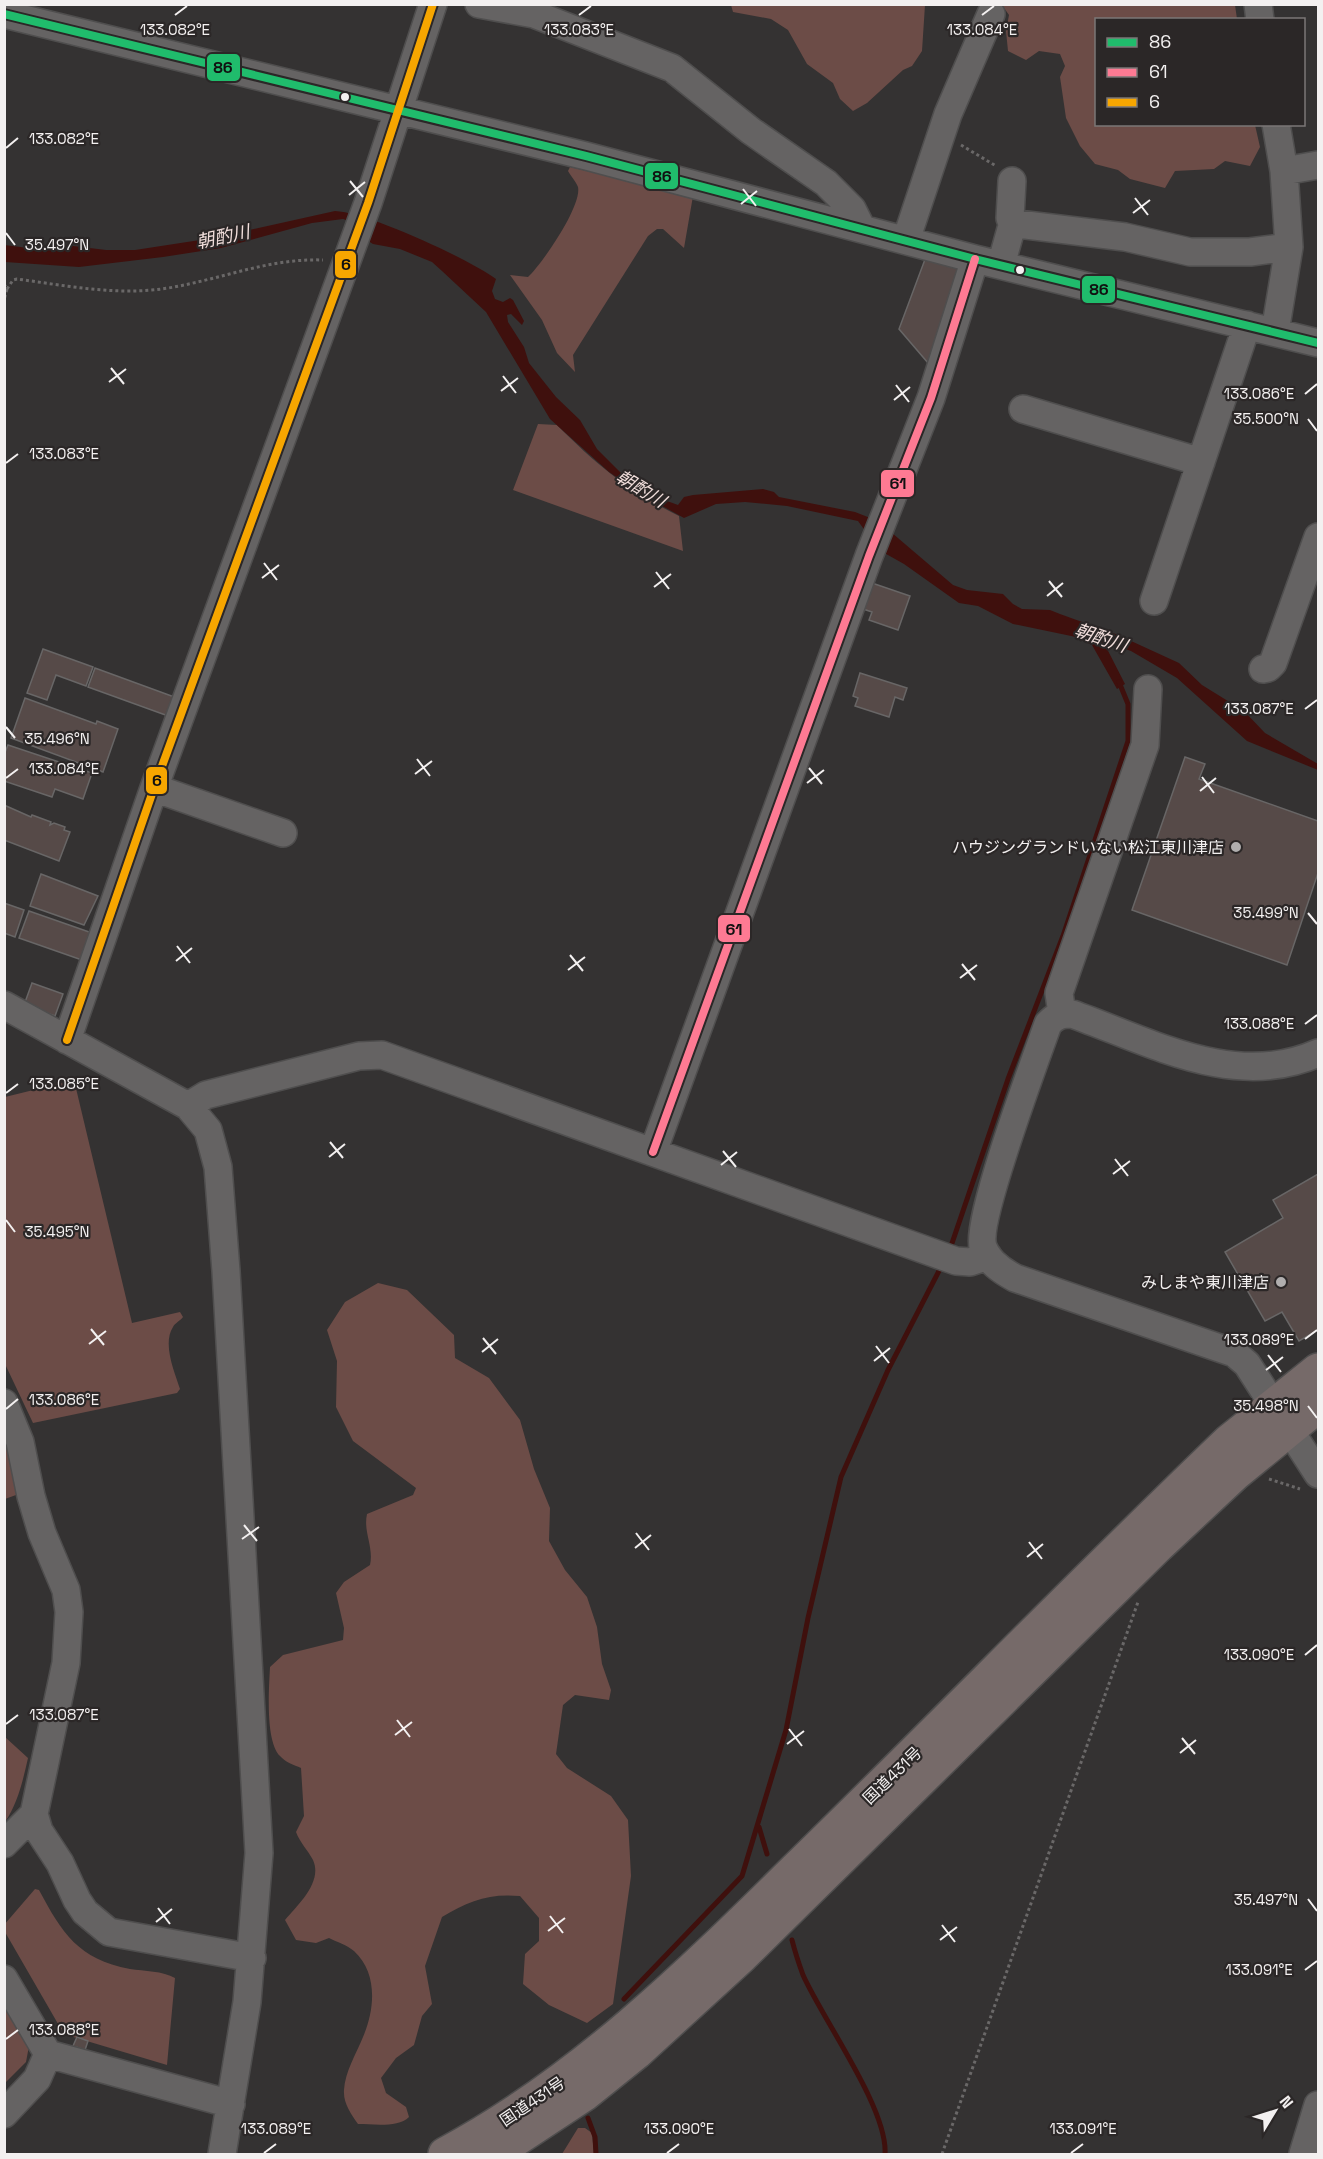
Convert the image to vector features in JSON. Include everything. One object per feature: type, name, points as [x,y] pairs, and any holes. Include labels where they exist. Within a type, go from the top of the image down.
[{"type":"highway","name":"国道431号","points":[[494,2154],[585,2094],[636,2053],[742,1956],[1158,1546],[1281,1417],[1318,1370]]},
{"type":"highway","name":"国道431号","points":[[445,2154],[520,2111],[629,2026],[768,1896],[1039,1630],[1132,1534],[1229,1441],[1281,1417],[1318,1406]]},
{"type":"street","points":[[67,1040],[154,788],[368,202],[433,4]]},
{"type":"street","points":[[479,4],[534,14],[672,68],[751,131],[826,183],[852,209],[862,229]]},
{"type":"street","points":[[6,11],[397,112],[586,156],[975,259],[1318,343]]},
{"type":"street","points":[[906,240],[941,133],[991,14]]},
{"type":"street","points":[[1275,332],[1289,247],[1284,171],[1276,126]]},
{"type":"street","points":[[1284,171],[1318,165]]},
{"type":"street","points":[[1002,265],[1013,226],[1010,218],[1011,183]]},
{"type":"street","points":[[1013,226],[1021,224],[1125,237],[1190,252],[1250,252],[1289,247]]},
{"type":"street","points":[[653,1152],[869,556],[931,398],[975,259]]},
{"type":"street","points":[[1154,601],[1247,325]]},
{"type":"street","points":[[1023,409],[1201,462]]},
{"type":"street","points":[[1263,669],[1273,663],[1318,537]]},
{"type":"street","points":[[1062,1014],[1059,993],[1145,745],[1148,689]]},
{"type":"street","points":[[154,788],[283,832]]},
{"type":"street","points":[[4,1005],[188,1106],[208,1130],[213,1140],[218,1167],[226,1271],[259,1853],[252,1958],[222,2154]]},
{"type":"street","points":[[1314,1483],[1281,1417],[1247,1364],[1234,1353],[1015,1278],[999,1269],[982,1245],[984,1224],[1016,1114],[1048,1024],[1062,1014],[1072,1014],[1213,1064],[1264,1067],[1284,1065],[1318,1053]]},
{"type":"street","points":[[188,1106],[206,1095],[359,1056],[382,1055],[946,1257],[970,1262],[988,1256]]},
{"type":"street","points":[[4,1403],[20,1442],[39,1525],[66,1590],[69,1612],[66,1663],[34,1814],[39,1831],[60,1863],[77,1900],[85,1911],[109,1932],[252,1958]]},
{"type":"street","points":[[4,1844],[34,1814]]},
{"type":"street","points":[[4,1979],[48,2054],[231,2104]]},
{"type":"street","points":[[4,2114],[37,2079],[48,2054]]},
{"type":"street","points":[[1310,2148],[1318,2105]]},
{"type":"path","points":[[941,133],[997,166],[1011,183]]},
{"type":"path","points":[[4,300],[7,289],[13,280],[17,279],[120,292],[171,288],[284,261],[346,260]]},
{"type":"path","points":[[4,284],[7,289]]},
{"type":"path","points":[[1265,1480],[1314,1483]]},
{"type":"path","points":[[942,2154],[1132,1619],[1142,1597]]},
{"type":"shaded area","points":[[731,5],[925,5],[922,51],[912,66],[903,70],[867,103],[853,111],[840,99],[833,83],[807,64],[788,30],[771,19],[733,12]]},
{"type":"shaded area","points":[[1002,5],[1235,5],[1237,18],[1095,18],[1095,126],[1255,126],[1260,147],[1250,166],[1225,161],[1214,169],[1175,171],[1165,188],[1130,179],[1118,170],[1095,164],[1080,146],[1066,118],[1060,77],[1065,66],[1060,54],[1039,51],[1026,60],[1008,51],[1006,31],[1009,15]]},
{"type":"shaded area","points":[[570,167],[693,196],[684,248],[663,229],[657,229],[648,236],[573,355],[575,372],[557,353],[542,320],[510,275],[528,277],[551,248],[568,220],[578,196],[578,187],[568,171]]},
{"type":"shaded area","points":[[538,424],[557,425],[586,453],[628,487],[679,516],[683,551],[513,490]]},
{"type":"shaded area","points":[[74,1080],[132,1323],[180,1312],[183,1317],[173,1327],[169,1342],[170,1358],[180,1389],[177,1393],[33,1423],[5,1364],[5,1097]]},
{"type":"shaded area","points":[[378,1283],[407,1290],[454,1335],[455,1358],[489,1378],[520,1420],[534,1469],[550,1508],[549,1541],[565,1570],[587,1597],[597,1627],[602,1664],[611,1690],[609,1700],[575,1695],[563,1705],[556,1754],[567,1768],[611,1796],[628,1820],[631,1876],[613,2004],[587,2023],[549,2005],[523,1984],[525,1954],[539,1941],[539,1918],[520,1896],[509,1895],[479,1899],[442,1917],[425,1966],[432,2004],[422,2016],[414,2045],[396,2058],[381,2078],[386,2093],[406,2107],[409,2117],[398,2123],[378,2125],[358,2124],[348,2108],[344,2095],[346,2077],[370,2015],[372,1992],[367,1970],[354,1951],[329,1938],[316,1943],[296,1940],[285,1920],[308,1893],[315,1877],[315,1868],[313,1860],[296,1832],[304,1816],[301,1768],[284,1760],[275,1749],[270,1727],[269,1700],[270,1667],[283,1655],[343,1640],[344,1628],[336,1593],[344,1582],[370,1565],[367,1514],[413,1495],[416,1488],[353,1441],[336,1407],[337,1361],[327,1330],[345,1302]]},
{"type":"shaded area","points":[[4,1437],[21,1486],[16,1495],[5,1499]]},
{"type":"shaded area","points":[[5,1737],[28,1758],[17,1799],[5,1822]]},
{"type":"shaded area","points":[[35,1889],[39,1890],[64,1931],[84,1951],[112,1964],[175,1978],[167,2065],[70,2036],[61,2029],[5,1932],[4,1925]]},
{"type":"shaded area","points":[[4,1997],[29,2046],[26,2062],[5,2083]]},
{"type":"shaded area","points":[[578,2128],[585,2128],[592,2133],[594,2154],[562,2154]]},
{"type":"water","name":"朝酌川","points":[[335,211],[370,219],[417,238],[464,260],[496,279],[492,291],[495,299],[503,302],[510,298],[513,300],[524,321],[522,325],[511,314],[507,315],[508,322],[524,347],[529,363],[556,397],[580,420],[597,449],[623,475],[656,497],[678,505],[684,497],[693,495],[763,489],[774,492],[779,497],[855,512],[878,521],[953,585],[967,590],[1003,594],[1022,609],[1050,610],[1118,635],[1179,663],[1202,685],[1244,711],[1265,733],[1318,764],[1318,770],[1247,741],[1177,678],[1131,651],[1103,641],[1125,684],[1117,689],[1092,645],[1076,637],[1013,624],[978,606],[959,603],[904,564],[879,550],[858,521],[787,506],[745,502],[716,504],[684,518],[644,496],[609,472],[550,419],[486,312],[432,262],[400,249],[373,244],[362,237],[352,222],[343,219],[312,223],[221,248],[79,267],[5,262],[4,245],[37,249],[65,245],[106,250],[135,250],[213,238]]},
{"type":"building","points":[[927,254],[963,268],[934,370],[899,329]]},
{"type":"building","points":[[869,582],[910,596],[898,630],[869,620],[872,612],[860,608]]},
{"type":"building","points":[[43,649],[93,667],[86,686],[56,675],[47,700],[27,693]]},
{"type":"building","points":[[95,668],[177,698],[171,717],[88,687]]},
{"type":"building","points":[[860,673],[907,688],[903,700],[895,697],[889,717],[855,706],[858,698],[853,696]]},
{"type":"building","points":[[25,698],[96,724],[97,721],[118,729],[103,772],[11,738]]},
{"type":"building","points":[[8,745],[92,773],[83,799],[55,789],[52,797],[4,781],[4,755]]},
{"type":"building","name":"ハウジングランドいない松江東川津店","points":[[1185,757],[1205,764],[1199,779],[1318,821],[1318,873],[1287,965],[1132,910]]},
{"type":"building","points":[[4,805],[31,817],[32,815],[51,822],[50,825],[54,823],[65,827],[64,830],[70,832],[59,861],[4,840]]},
{"type":"building","points":[[41,874],[98,896],[84,925],[30,906]]},
{"type":"building","points":[[4,903],[24,910],[15,937],[4,933]]},
{"type":"building","points":[[29,911],[92,933],[82,960],[19,938]]},
{"type":"building","points":[[32,983],[63,994],[55,1016],[24,1005]]},
{"type":"building","name":"みしまや東川津店","points":[[1318,1174],[1318,1330],[1299,1341],[1282,1312],[1265,1321],[1225,1252],[1283,1218],[1273,1200]]},
{"type":"building","points":[[77,2037],[88,2041],[85,2050],[73,2046]]},
{"type":"waterway","points":[[949,1252],[1008,1079],[1063,936],[1128,741],[1128,704],[1119,682]]},
{"type":"waterway","points":[[624,1999],[742,1876],[786,1730],[808,1618],[841,1477],[888,1370],[942,1265]]},
{"type":"waterway","points":[[759,1827],[767,1854]]},
{"type":"waterway","points":[[792,1940],[803,1975],[812,1994],[866,2089],[883,2135],[885,2154]]},
{"type":"waterway","points":[[588,2118],[595,2137],[596,2154]]},
{"type":"transit line","name":"6","points":[[67,1040],[154,788],[368,203],[433,4]]},
{"type":"transit line","name":"86","points":[[4,14],[586,156],[975,259],[1318,343]]},
{"type":"transit line","name":"61","points":[[653,1152],[869,556],[931,398],[975,259]]},
{"type":"place","name":"ハウジングランドいない松江東川津店","points":[[1236,847]]},
{"type":"place","name":"みしまや東川津店","points":[[1281,1282]]}]
